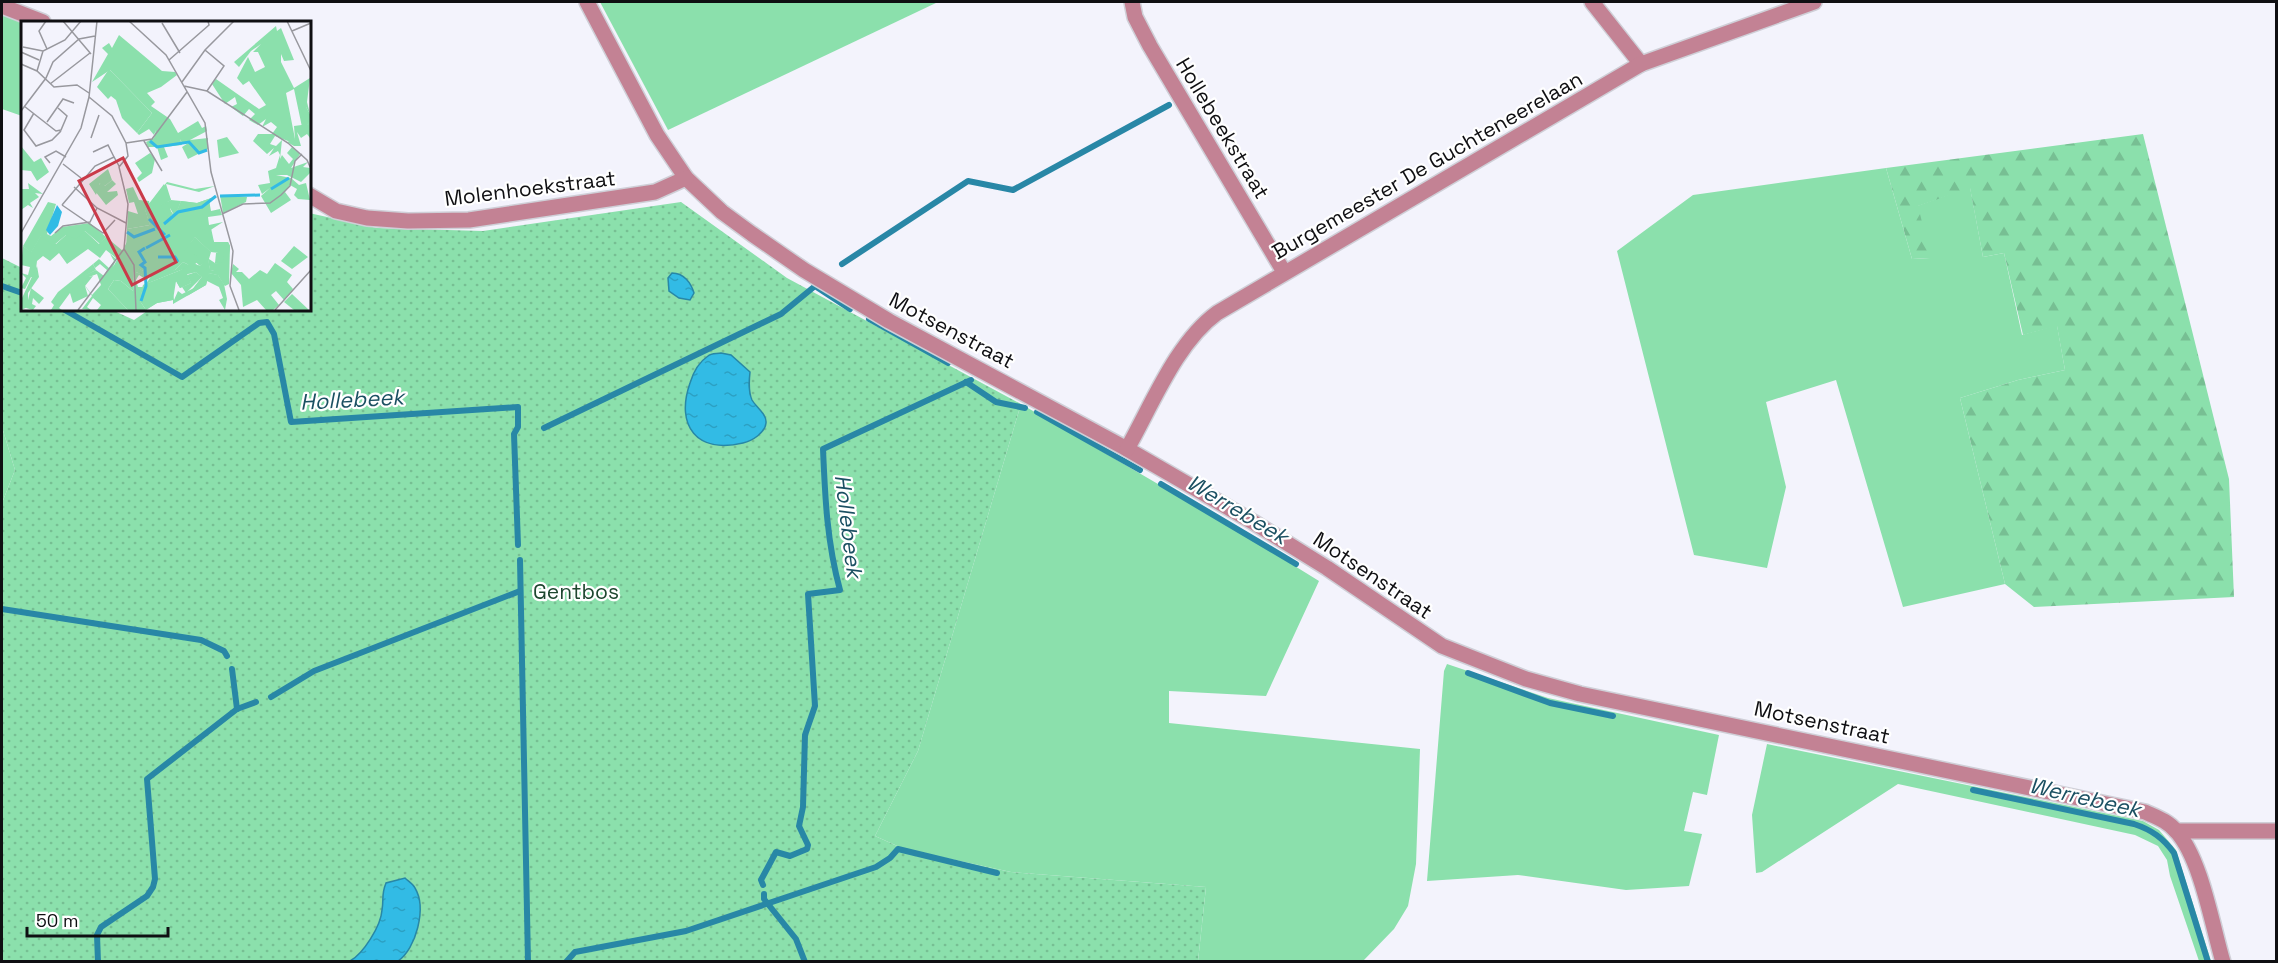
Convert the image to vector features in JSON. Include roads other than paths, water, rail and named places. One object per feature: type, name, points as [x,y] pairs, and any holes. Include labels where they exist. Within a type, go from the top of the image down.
[{"type":"street","name":"Motsenstraat","points":[[587,2],[657,135],[686,178],[722,212],[804,270],[889,321],[1127,449],[1327,568],[1442,646],[1526,679],[1580,694],[2145,812],[2167,822],[2188,848],[2223,962]]},
{"type":"street","name":"Hollebeekstraat","points":[[1132,2],[1135,17],[1150,46],[1284,272]]},
{"type":"street","points":[[1592,2],[1641,64]]},
{"type":"street","name":"Burgemeester De Guchteneerelaan","points":[[1127,449],[1181,352],[1197,330],[1217,313],[1641,64],[1814,2]]},
{"type":"street","points":[[2,6],[40,21]]},
{"type":"street","name":"Molenhoekstraat","points":[[310,196],[336,211],[367,218],[408,221],[469,220],[655,192],[686,178]]},
{"type":"street","points":[[2176,831],[2277,831]]},
{"type":"water","points":[[672,273],[680,275],[689,282],[694,293],[690,300],[679,298],[669,291],[668,278]]},
{"type":"water","points":[[711,354],[731,355],[750,372],[751,397],[766,420],[761,433],[743,443],[713,444],[702,440],[688,424],[685,412],[690,383],[699,365]]},
{"type":"water","points":[[405,878],[415,888],[420,906],[418,928],[410,947],[398,961],[350,961],[366,946],[375,931],[381,916],[386,883]]},
{"type":"waterway","name":"Hollebeek","points":[[842,264],[968,181],[1013,190],[1169,105]]},
{"type":"waterway","name":"Hollebeek","points":[[2,286],[21,293]]},
{"type":"waterway","name":"Hollebeek","points":[[544,428],[781,314],[815,286],[850,309]]},
{"type":"waterway","name":"Hollebeek","points":[[65,310],[182,377],[259,323],[267,322],[274,334],[291,422],[518,407],[518,427],[514,434],[518,545]]},
{"type":"waterway","name":"Hollebeek","points":[[869,319],[948,363]]},
{"type":"waterway","name":"Hollebeek","points":[[763,885],[761,880],[776,852],[790,856],[807,849],[808,845],[799,826],[803,807],[805,735],[815,706],[808,594],[840,590],[829,537],[823,449],[971,380]]},
{"type":"waterway","name":"Werrebeek","points":[[966,382],[996,402],[1025,408]]},
{"type":"waterway","name":"Werrebeek","points":[[1037,412],[1140,470]]},
{"type":"waterway","name":"Werrebeek","points":[[1161,484],[1296,564]]},
{"type":"waterway","points":[[520,560],[528,962]]},
{"type":"waterway","points":[[271,697],[314,671],[520,591]]},
{"type":"waterway","points":[[2,609],[201,640],[224,651],[227,656]]},
{"type":"waterway","points":[[232,669],[237,709]]},
{"type":"waterway","name":"Werrebeek","points":[[1468,673],[1550,703],[1613,716]]},
{"type":"waterway","points":[[98,962],[97,935],[101,927],[147,896],[153,887],[155,879],[147,779],[237,709],[256,702]]},
{"type":"waterway","name":"Werrebeek","points":[[1973,790],[2134,824],[2157,835],[2174,853],[2208,962]]},
{"type":"waterway","points":[[566,962],[575,952],[686,931],[876,867],[890,858],[898,849],[997,873]]},
{"type":"waterway","name":"Hollebeek","points":[[764,894],[764,899],[796,939],[805,962]]},
{"type":"park label","name":"Gentbos","points":[[576,591]]}]
